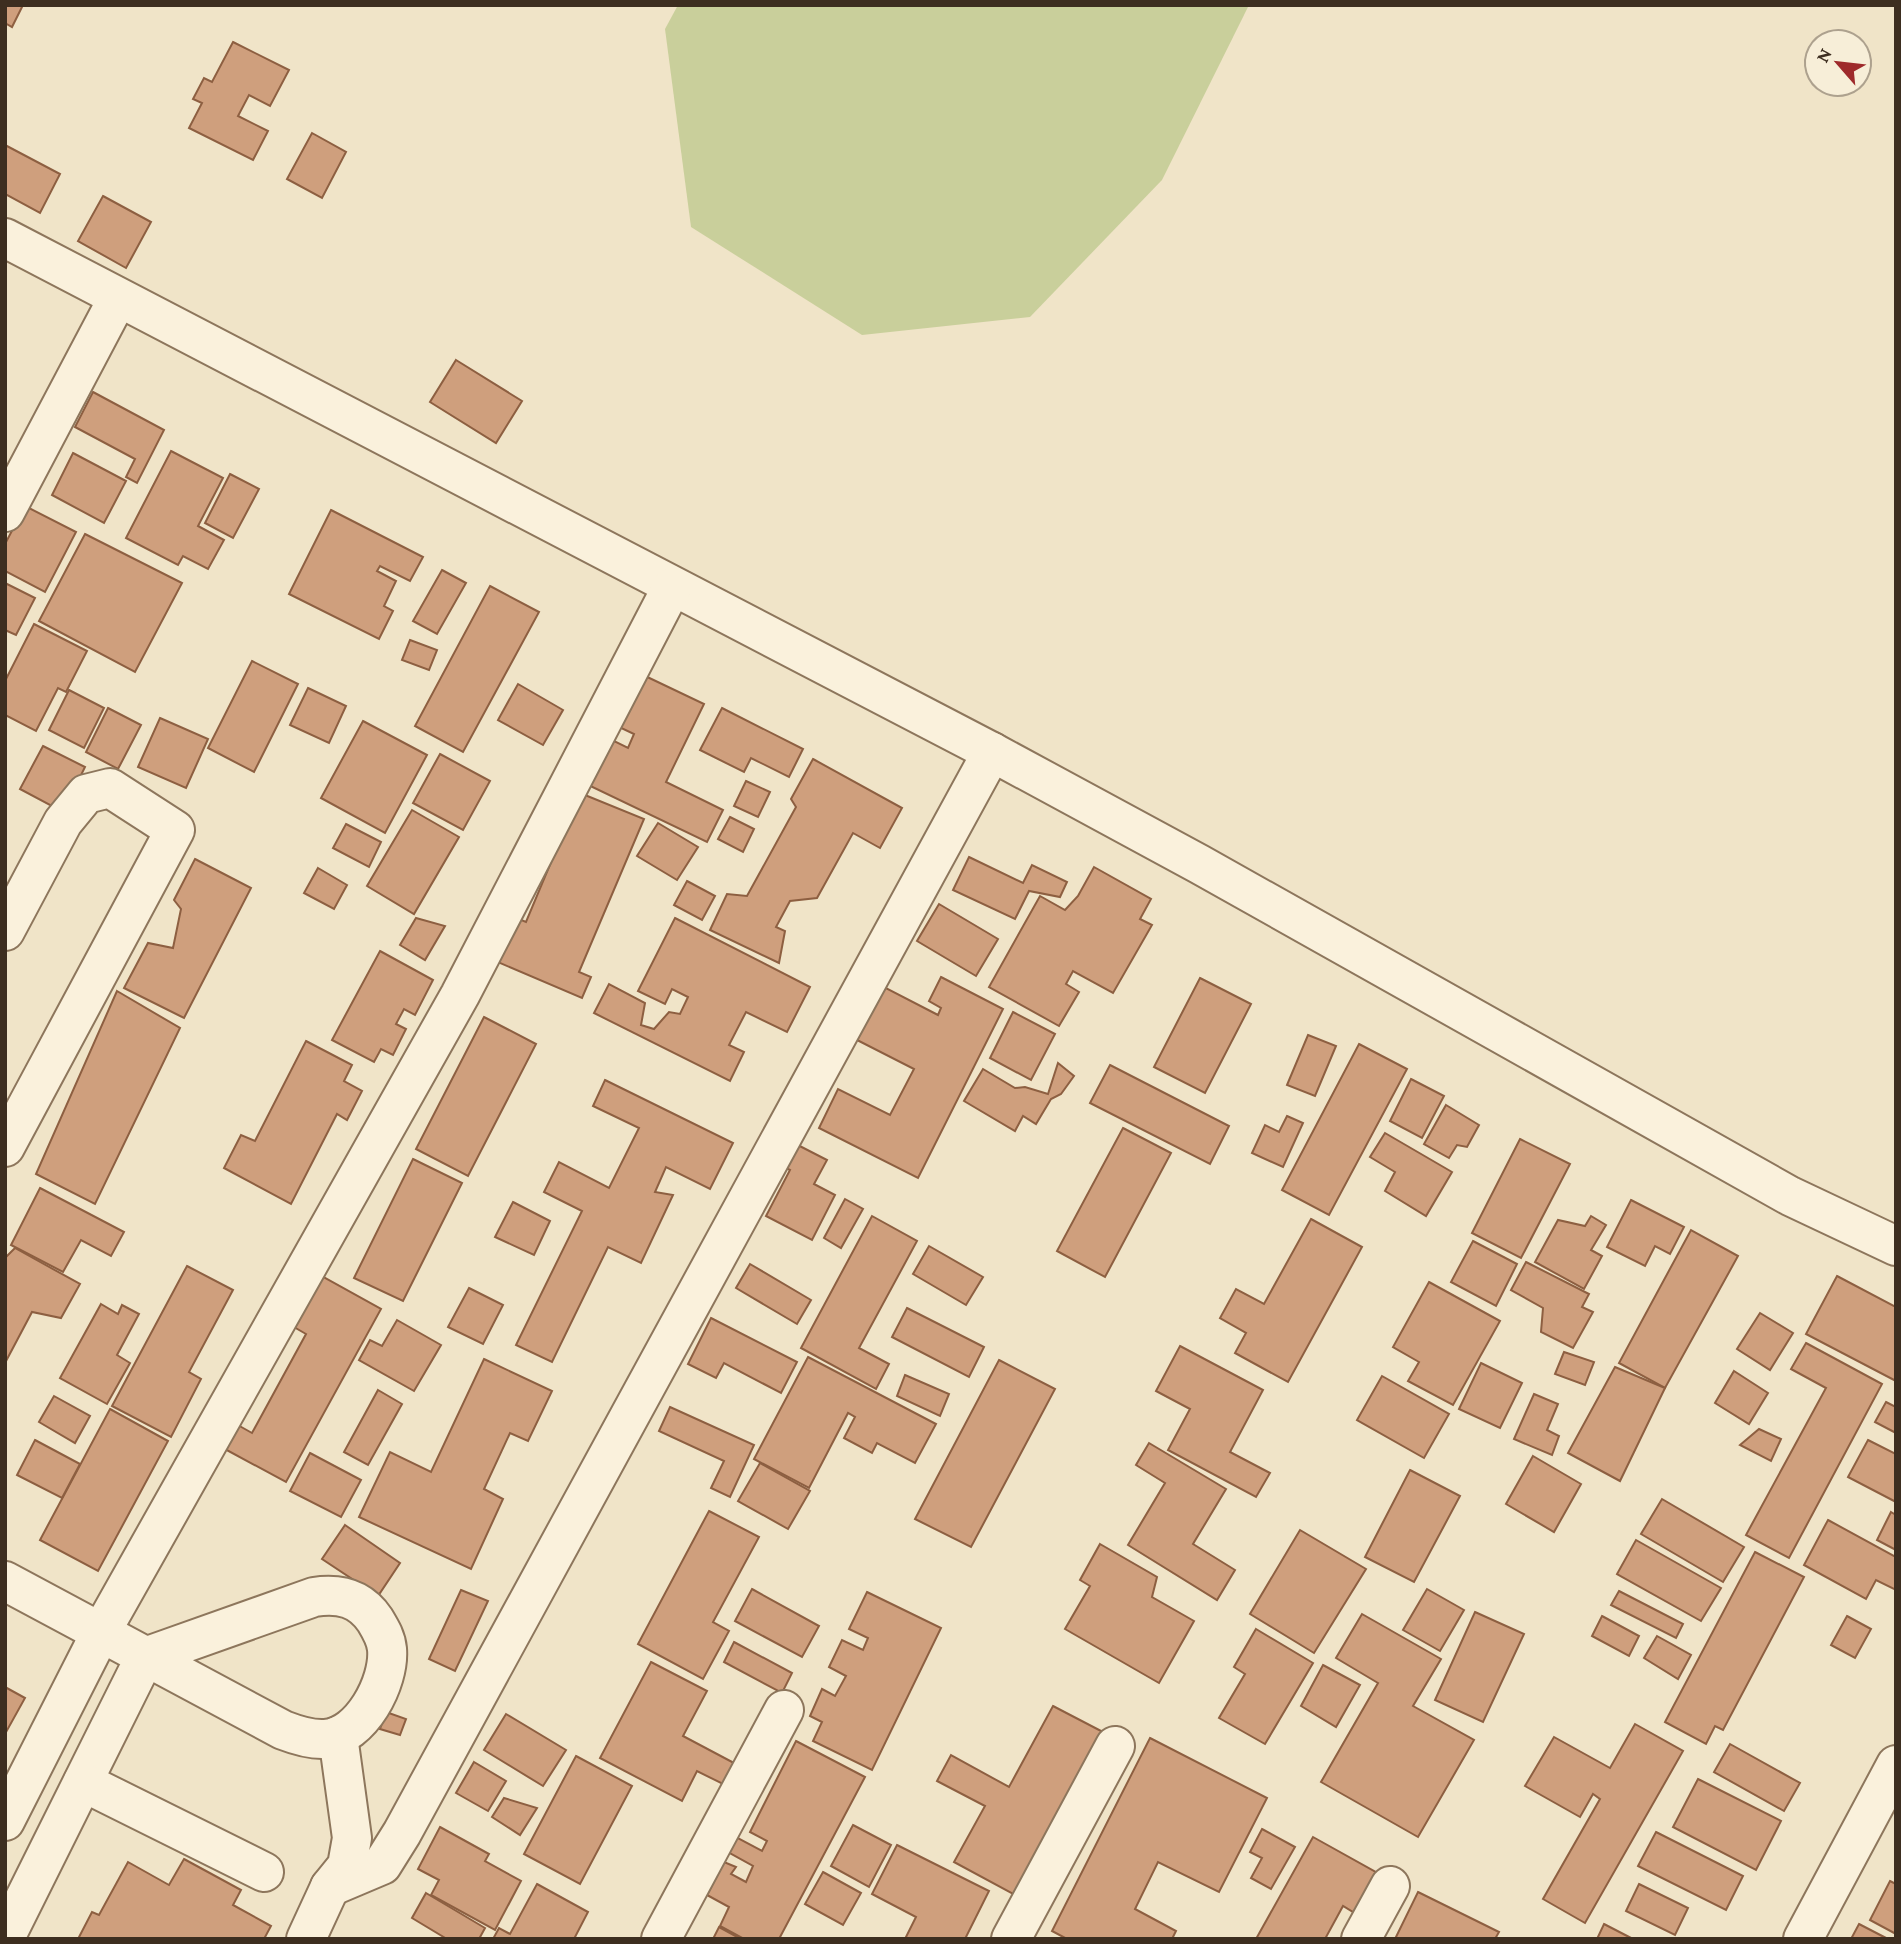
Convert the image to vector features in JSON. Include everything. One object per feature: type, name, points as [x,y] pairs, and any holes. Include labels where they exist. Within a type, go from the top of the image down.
[{"type":"street","points":[[5,238],[992,752],[1199,864],[1790,1196],[1896,1246]]},
{"type":"street","points":[[5,512],[118,298]]},
{"type":"street","points":[[5,1821],[101,1632],[460,995],[672,587]]},
{"type":"street","points":[[330,1887],[382,1866],[402,1833],[992,752]]},
{"type":"street","points":[[5,931],[62,822],[86,794],[110,788],[175,830],[5,1147]]},
{"type":"street","points":[[5,1581],[145,1657],[283,1730],[313,1738],[338,1736],[354,1727],[368,1711],[384,1675],[387,1659],[385,1637],[369,1612],[355,1600],[328,1595],[314,1597],[145,1657],[5,1938]]},
{"type":"street","points":[[661,1939],[783,1710]]},
{"type":"street","points":[[306,1939],[330,1887],[347,1866],[352,1838],[338,1736]]},
{"type":"street","points":[[1011,1939],[1115,1746]]},
{"type":"street","points":[[1802,1939],[1896,1765]]},
{"type":"street","points":[[83,1782],[264,1872]]},
{"type":"street","points":[[1361,1939],[1390,1886]]},
{"type":"green space","points":[[678,5],[1249,5],[1162,180],[1030,317],[862,335],[691,227],[665,29]]},
{"type":"building","points":[[5,5],[23,5],[12,27],[5,23]]},
{"type":"building","points":[[233,42],[289,70],[270,106],[249,95],[238,116],[268,131],[253,160],[189,128],[202,103],[193,99],[204,78],[212,82]]},
{"type":"building","points":[[312,133],[346,152],[322,198],[287,179]]},
{"type":"building","points":[[5,145],[60,174],[40,213],[5,194]]},
{"type":"building","points":[[103,196],[151,222],[126,268],[78,241]]},
{"type":"building","points":[[456,360],[522,401],[496,443],[430,402]]},
{"type":"building","points":[[93,392],[164,430],[137,483],[126,477],[135,459],[75,427]]},
{"type":"building","points":[[171,451],[223,478],[198,526],[224,540],[208,569],[183,556],[178,565],[126,538]]},
{"type":"building","points":[[73,453],[126,481],[104,523],[52,495]]},
{"type":"building","points":[[230,474],[259,489],[233,538],[205,523]]},
{"type":"building","points":[[25,506],[76,532],[45,592],[5,571],[5,544]]},
{"type":"building","points":[[331,510],[423,557],[410,581],[380,566],[377,571],[396,581],[384,606],[393,611],[379,639],[289,594]]},
{"type":"building","points":[[85,534],[182,583],[135,672],[39,621]]},
{"type":"building","points":[[442,570],[466,583],[437,634],[413,621]]},
{"type":"building","points":[[5,583],[35,598],[16,635],[5,630]]},
{"type":"building","points":[[490,586],[539,612],[463,752],[415,726]]},
{"type":"building","points":[[34,624],[87,651],[66,692],[58,688],[36,731],[5,715],[5,681]]},
{"type":"building","points":[[410,640],[437,650],[429,670],[402,660]]},
{"type":"building","points":[[252,661],[298,684],[254,772],[208,748]]},
{"type":"building","points":[[641,674],[704,704],[666,782],[723,810],[707,842],[582,782],[604,736],[628,748],[634,734],[617,726]]},
{"type":"building","points":[[518,684],[563,710],[543,745],[498,720]]},
{"type":"building","points":[[308,688],[346,706],[329,743],[290,725]]},
{"type":"building","points":[[69,690],[104,708],[84,748],[49,730]]},
{"type":"building","points":[[108,708],[141,725],[118,769],[86,752]]},
{"type":"building","points":[[722,708],[803,749],[789,777],[751,758],[744,772],[700,750]]},
{"type":"building","points":[[160,718],[208,739],[186,788],[138,767]]},
{"type":"building","points":[[363,721],[427,755],[385,833],[321,798]]},
{"type":"building","points":[[43,746],[85,767],[63,812],[20,789]]},
{"type":"building","points":[[440,754],[490,781],[463,830],[413,803]]},
{"type":"building","points":[[813,759],[902,808],[880,848],[853,833],[817,898],[790,901],[776,927],[785,931],[779,963],[710,930],[727,894],[747,896],[796,807],[791,799]]},
{"type":"building","points":[[746,781],[770,792],[758,817],[734,806]]},
{"type":"building","points":[[580,793],[644,819],[579,972],[591,977],[582,998],[486,957],[504,913],[526,922]]},
{"type":"building","points":[[412,810],[459,837],[414,914],[367,886]]},
{"type":"building","points":[[730,817],[754,829],[743,852],[718,839]]},
{"type":"building","points":[[658,823],[698,847],[677,880],[637,856]]},
{"type":"building","points":[[346,824],[381,842],[369,867],[333,848]]},
{"type":"building","points":[[969,857],[1023,883],[1032,865],[1067,882],[1060,897],[1029,891],[1015,919],[953,890]]},
{"type":"building","points":[[195,859],[251,888],[184,1018],[124,988],[148,943],[173,948],[181,909],[174,900]]},
{"type":"building","points":[[1094,867],[1151,899],[1140,919],[1152,925],[1113,993],[1073,971],[1066,984],[1079,992],[1059,1026],[989,987],[1040,896],[1065,910],[1078,896]]},
{"type":"building","points":[[318,868],[347,885],[334,909],[304,893]]},
{"type":"building","points":[[687,881],[715,896],[702,920],[674,905]]},
{"type":"building","points":[[939,904],[998,939],[976,976],[917,941]]},
{"type":"building","points":[[416,918],[445,926],[425,960],[400,945]]},
{"type":"building","points":[[675,918],[810,987],[787,1032],[746,1012],[729,1045],[744,1052],[730,1081],[594,1013],[609,984],[645,1003],[641,1025],[654,1029],[669,1012],[680,1014],[688,997],[672,989],[665,1004],[638,991]]},
{"type":"building","points":[[380,951],[433,980],[415,1015],[404,1009],[396,1024],[406,1029],[393,1055],[381,1049],[374,1062],[332,1040]]},
{"type":"building","points":[[941,977],[1003,1009],[918,1178],[819,1128],[838,1089],[890,1115],[914,1069],[857,1040],[884,987],[938,1015],[941,1008],[929,1001]]},
{"type":"building","points":[[1200,978],[1251,1004],[1205,1093],[1154,1067]]},
{"type":"building","points":[[117,991],[180,1028],[95,1204],[36,1174]]},
{"type":"building","points":[[1013,1012],[1055,1034],[1031,1080],[990,1058]]},
{"type":"building","points":[[484,1017],[536,1044],[468,1176],[416,1149]]},
{"type":"building","points":[[1308,1035],[1336,1046],[1315,1096],[1287,1085]]},
{"type":"building","points":[[306,1041],[352,1065],[344,1081],[362,1091],[347,1120],[337,1114],[291,1204],[224,1168],[241,1135],[255,1141]]},
{"type":"building","points":[[1359,1044],[1407,1069],[1329,1215],[1282,1190]]},
{"type":"building","points":[[1058,1063],[1074,1076],[1061,1094],[1051,1099],[1036,1124],[1023,1116],[1015,1131],[964,1101],[983,1069],[1015,1088],[1025,1087],[1048,1094]]},
{"type":"building","points":[[1110,1065],[1229,1126],[1210,1164],[1090,1103]]},
{"type":"building","points":[[1411,1079],[1444,1096],[1422,1138],[1390,1121]]},
{"type":"building","points":[[605,1080],[733,1143],[710,1189],[666,1167],[655,1192],[673,1195],[641,1263],[608,1247],[552,1362],[516,1345],[582,1211],[544,1192],[559,1162],[609,1188],[639,1128],[593,1106]]},
{"type":"building","points":[[1446,1105],[1479,1125],[1467,1147],[1457,1145],[1449,1158],[1424,1144]]},
{"type":"building","points":[[1287,1116],[1303,1123],[1283,1167],[1252,1153],[1265,1125],[1279,1132]]},
{"type":"building","points":[[1123,1128],[1171,1153],[1105,1277],[1057,1251]]},
{"type":"building","points":[[1385,1133],[1452,1172],[1426,1216],[1385,1191],[1395,1172],[1370,1157]]},
{"type":"building","points":[[1520,1139],[1570,1164],[1521,1258],[1472,1233]]},
{"type":"building","points":[[788,1140],[827,1160],[814,1184],[835,1195],[812,1240],[766,1216],[790,1170],[776,1163]]},
{"type":"building","points":[[413,1159],[462,1183],[403,1301],[354,1278]]},
{"type":"building","points":[[40,1188],[124,1232],[111,1256],[81,1240],[63,1272],[11,1245]]},
{"type":"building","points":[[845,1199],[863,1209],[841,1248],[824,1238]]},
{"type":"building","points":[[1631,1200],[1684,1227],[1670,1254],[1655,1246],[1645,1266],[1607,1247]]},
{"type":"building","points":[[513,1202],[550,1221],[534,1255],[495,1237]]},
{"type":"building","points":[[872,1216],[917,1241],[859,1348],[889,1364],[876,1389],[801,1348]]},
{"type":"building","points":[[1591,1216],[1606,1225],[1591,1250],[1602,1256],[1584,1289],[1535,1262],[1558,1220],[1585,1226]]},
{"type":"building","points":[[1311,1219],[1362,1247],[1288,1382],[1235,1353],[1246,1333],[1220,1318],[1236,1289],[1264,1304]]},
{"type":"building","points":[[1691,1230],[1738,1256],[1665,1388],[1619,1363]]},
{"type":"building","points":[[1473,1241],[1517,1264],[1496,1306],[1451,1282]]},
{"type":"building","points":[[929,1246],[983,1277],[966,1305],[913,1274]]},
{"type":"building","points":[[15,1248],[80,1284],[61,1318],[32,1312],[5,1363],[5,1258]]},
{"type":"building","points":[[1526,1262],[1589,1294],[1582,1307],[1593,1312],[1573,1348],[1541,1332],[1543,1308],[1511,1290]]},
{"type":"building","points":[[750,1264],[811,1300],[797,1324],[736,1288]]},
{"type":"building","points":[[187,1266],[233,1290],[189,1372],[201,1379],[171,1437],[112,1406]]},
{"type":"building","points":[[309,1269],[381,1309],[286,1482],[223,1448],[236,1424],[252,1433],[306,1334],[282,1320]]},
{"type":"building","points":[[1837,1276],[1896,1307],[1896,1381],[1806,1334]]},
{"type":"building","points":[[1429,1282],[1500,1321],[1453,1405],[1408,1381],[1419,1362],[1393,1347]]},
{"type":"building","points":[[469,1288],[503,1305],[483,1344],[448,1327]]},
{"type":"building","points":[[101,1304],[118,1314],[122,1305],[139,1314],[117,1355],[130,1363],[107,1404],[60,1378]]},
{"type":"building","points":[[907,1308],[984,1347],[969,1377],[892,1337]]},
{"type":"building","points":[[1760,1313],[1793,1333],[1770,1370],[1737,1349]]},
{"type":"building","points":[[711,1318],[797,1362],[781,1393],[724,1363],[716,1378],[688,1364]]},
{"type":"building","points":[[397,1320],[441,1345],[414,1391],[359,1360],[370,1340],[382,1346]]},
{"type":"building","points":[[1806,1343],[1882,1384],[1789,1558],[1746,1535],[1826,1388],[1791,1369]]},
{"type":"building","points":[[1180,1346],[1263,1390],[1230,1452],[1270,1473],[1256,1497],[1168,1450],[1190,1409],[1156,1391]]},
{"type":"building","points":[[1564,1352],[1594,1362],[1585,1385],[1555,1374]]},
{"type":"building","points":[[808,1357],[936,1424],[915,1463],[877,1443],[872,1453],[844,1438],[855,1417],[848,1413],[809,1488],[754,1459]]},
{"type":"building","points":[[484,1359],[552,1391],[528,1441],[510,1433],[484,1489],[503,1499],[471,1569],[359,1517],[390,1452],[431,1472]]},
{"type":"building","points":[[999,1360],[1055,1389],[971,1547],[915,1519]]},
{"type":"building","points":[[1481,1363],[1522,1383],[1500,1428],[1459,1409]]},
{"type":"building","points":[[1615,1367],[1665,1388],[1620,1481],[1568,1453]]},
{"type":"building","points":[[1734,1371],[1768,1393],[1749,1424],[1715,1403]]},
{"type":"building","points":[[905,1375],[949,1394],[940,1416],[897,1396]]},
{"type":"building","points":[[1382,1376],[1449,1414],[1424,1458],[1357,1420]]},
{"type":"building","points":[[378,1390],[402,1404],[368,1465],[344,1452]]},
{"type":"building","points":[[1534,1394],[1558,1404],[1547,1430],[1559,1436],[1552,1455],[1514,1439]]},
{"type":"building","points":[[54,1396],[90,1416],[75,1443],[39,1422]]},
{"type":"building","points":[[1886,1402],[1896,1407],[1896,1433],[1875,1422]]},
{"type":"building","points":[[670,1407],[754,1445],[730,1497],[711,1488],[724,1461],[659,1431]]},
{"type":"building","points":[[110,1409],[168,1441],[98,1571],[40,1540]]},
{"type":"building","points":[[1759,1429],[1781,1439],[1771,1461],[1740,1445]]},
{"type":"building","points":[[35,1440],[80,1464],[62,1498],[17,1475]]},
{"type":"building","points":[[1868,1440],[1896,1454],[1896,1502],[1848,1477]]},
{"type":"building","points":[[1149,1443],[1226,1489],[1193,1544],[1235,1570],[1217,1600],[1128,1545],[1165,1483],[1136,1465]]},
{"type":"building","points":[[310,1453],[361,1480],[341,1517],[290,1491]]},
{"type":"building","points":[[1533,1456],[1581,1484],[1554,1532],[1506,1504]]},
{"type":"building","points":[[760,1463],[810,1491],[788,1529],[738,1501]]},
{"type":"building","points":[[1410,1470],[1460,1496],[1414,1582],[1365,1557]]},
{"type":"building","points":[[1662,1499],[1744,1547],[1723,1582],[1641,1534]]},
{"type":"building","points":[[709,1511],[759,1537],[713,1622],[729,1631],[703,1679],[638,1644]]},
{"type":"building","points":[[1891,1512],[1896,1515],[1896,1550],[1877,1540]]},
{"type":"building","points":[[1828,1520],[1896,1557],[1896,1590],[1876,1580],[1866,1599],[1804,1565]]},
{"type":"building","points":[[345,1525],[400,1563],[378,1596],[322,1559]]},
{"type":"building","points":[[1300,1530],[1366,1569],[1314,1653],[1250,1614]]},
{"type":"building","points":[[1636,1540],[1721,1588],[1701,1621],[1617,1574]]},
{"type":"building","points":[[1100,1544],[1157,1577],[1152,1597],[1194,1621],[1159,1683],[1065,1629],[1090,1586],[1080,1580]]},
{"type":"building","points":[[1755,1552],[1804,1577],[1723,1730],[1715,1726],[1706,1744],[1665,1722]]},
{"type":"building","points":[[752,1589],[819,1626],[802,1657],[735,1621]]},
{"type":"building","points":[[1427,1589],[1464,1610],[1440,1651],[1403,1630]]},
{"type":"building","points":[[461,1590],[488,1601],[455,1671],[429,1659]]},
{"type":"building","points":[[1619,1591],[1683,1624],[1676,1638],[1611,1605]]},
{"type":"building","points":[[867,1592],[941,1628],[872,1770],[813,1741],[822,1722],[810,1716],[822,1689],[835,1696],[846,1676],[829,1667],[842,1640],[863,1650],[868,1638],[849,1629]]},
{"type":"building","points":[[1475,1612],[1524,1634],[1483,1722],[1435,1700]]},
{"type":"building","points":[[1362,1614],[1441,1659],[1413,1706],[1474,1740],[1418,1837],[1321,1782],[1378,1683],[1336,1658]]},
{"type":"building","points":[[1602,1616],[1639,1636],[1629,1656],[1592,1636]]},
{"type":"building","points":[[1847,1616],[1871,1629],[1855,1658],[1831,1645]]},
{"type":"building","points":[[1256,1629],[1313,1663],[1265,1744],[1219,1718],[1245,1674],[1234,1667]]},
{"type":"building","points":[[1657,1636],[1691,1655],[1678,1679],[1644,1658]]},
{"type":"building","points":[[734,1642],[792,1673],[782,1693],[724,1662]]},
{"type":"building","points":[[651,1662],[707,1691],[683,1736],[734,1763],[723,1784],[697,1771],[682,1801],[600,1758]]},
{"type":"building","points":[[1323,1665],[1360,1685],[1336,1727],[1301,1706]]},
{"type":"building","points":[[5,1687],[25,1698],[5,1734]]},
{"type":"building","points":[[1053,1706],[1103,1732],[1015,1895],[954,1862],[985,1806],[937,1781],[951,1755],[1009,1787]]},
{"type":"building","points":[[386,1712],[406,1719],[400,1735],[380,1729]]},
{"type":"building","points":[[506,1714],[566,1750],[543,1786],[484,1750]]},
{"type":"building","points":[[1635,1724],[1683,1751],[1585,1923],[1543,1899],[1600,1799],[1593,1794],[1580,1817],[1525,1786],[1554,1737],[1610,1768]]},
{"type":"building","points":[[1150,1738],[1267,1798],[1219,1892],[1158,1862],[1135,1909],[1176,1931],[1172,1939],[1067,1939],[1052,1931]]},
{"type":"building","points":[[796,1741],[865,1777],[779,1939],[744,1939],[720,1926],[729,1907],[707,1895],[724,1862],[736,1867],[731,1874],[746,1882],[753,1866],[728,1852],[736,1837],[762,1851],[767,1841],[750,1832]]},
{"type":"building","points":[[1730,1744],[1800,1783],[1784,1811],[1714,1772]]},
{"type":"building","points":[[576,1756],[632,1786],[580,1884],[524,1854]]},
{"type":"building","points":[[474,1762],[506,1781],[488,1811],[456,1793]]},
{"type":"building","points":[[1698,1779],[1781,1821],[1756,1870],[1673,1827]]},
{"type":"building","points":[[504,1798],[537,1808],[520,1835],[492,1817]]},
{"type":"building","points":[[853,1825],[891,1845],[869,1887],[831,1866]]},
{"type":"building","points":[[440,1827],[489,1854],[485,1861],[521,1881],[495,1930],[431,1895],[439,1880],[418,1869]]},
{"type":"building","points":[[1262,1829],[1295,1847],[1271,1889],[1251,1878],[1262,1858],[1250,1852]]},
{"type":"building","points":[[1656,1832],[1743,1876],[1726,1910],[1638,1866]]},
{"type":"building","points":[[1313,1837],[1381,1875],[1358,1915],[1343,1906],[1325,1939],[1256,1939]]},
{"type":"building","points":[[897,1845],[989,1891],[965,1939],[905,1939],[916,1917],[872,1894]]},
{"type":"building","points":[[184,1859],[241,1890],[233,1905],[271,1926],[264,1939],[78,1939],[92,1912],[99,1915],[128,1862],[169,1885]]},
{"type":"building","points":[[823,1872],[861,1893],[843,1925],[805,1904]]},
{"type":"building","points":[[1890,1881],[1896,1884],[1896,1934],[1870,1920]]},
{"type":"building","points":[[537,1884],[588,1912],[574,1939],[493,1939],[499,1928],[510,1934]]},
{"type":"building","points":[[1639,1884],[1688,1908],[1675,1935],[1626,1911]]},
{"type":"building","points":[[1418,1892],[1499,1932],[1495,1939],[1395,1939]]},
{"type":"building","points":[[426,1893],[485,1928],[479,1939],[447,1939],[412,1918]]},
{"type":"building","points":[[1604,1924],[1633,1939],[1597,1939]]},
{"type":"building","points":[[1859,1924],[1888,1939],[1851,1939]]},
{"type":"building","points":[[719,1927],[741,1939],[713,1939]]}]
